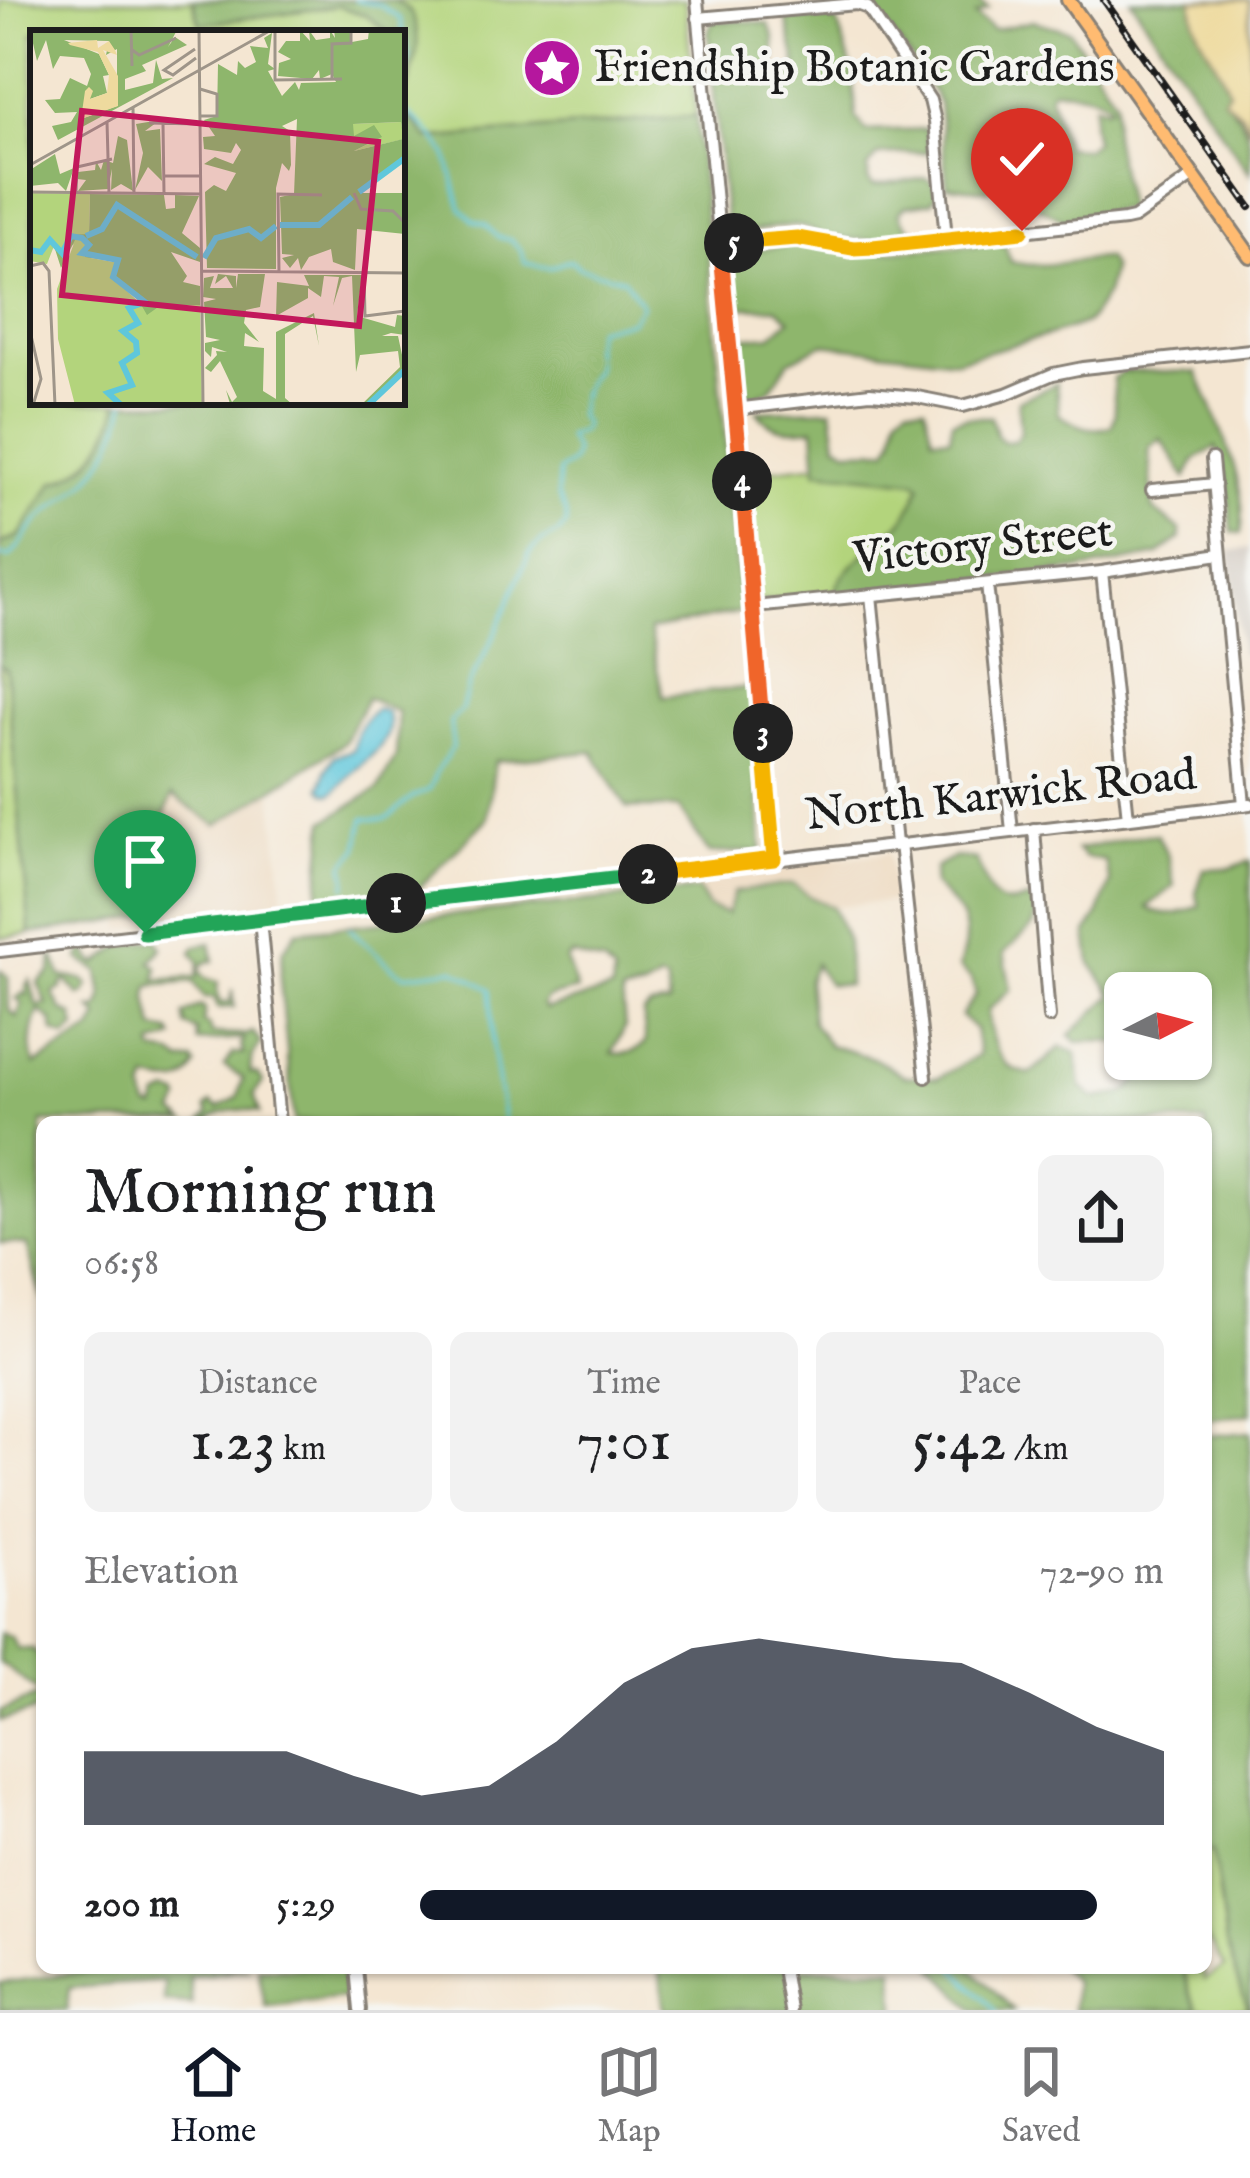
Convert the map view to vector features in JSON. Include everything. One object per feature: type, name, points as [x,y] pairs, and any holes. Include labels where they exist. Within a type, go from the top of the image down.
[{"type":"main road","points":[[1068,0],[1250,256]]},
{"type":"street","points":[[697,0],[774,859]]},
{"type":"street","points":[[698,18],[857,4],[868,8],[930,100],[946,238]]},
{"type":"street","points":[[720,243],[797,238],[853,248],[1125,220],[1192,177]]},
{"type":"street","points":[[736,409],[871,393],[963,406],[1083,368],[1250,350]]},
{"type":"street","points":[[1212,459],[1247,805]]},
{"type":"street","points":[[1152,490],[1215,484]]},
{"type":"street","name":"Victory Street","points":[[754,608],[1102,572],[1220,554]]},
{"type":"street","points":[[1102,572],[1128,818]]},
{"type":"street","points":[[987,584],[1012,831]]},
{"type":"street","points":[[871,595],[926,1077]]},
{"type":"street","name":"North Karwick Road","points":[[0,951],[1247,805]]},
{"type":"street","points":[[1034,829],[1048,1017]]},
{"type":"street","points":[[260,920],[279,1116]]},
{"type":"street","points":[[356,1974],[357,2010]]},
{"type":"street","points":[[784,1974],[790,2010]]},
{"type":"shaded area","points":[[1250,548],[1250,654],[1241,655],[1230,551]]},
{"type":"shaded area","points":[[266,735],[285,911],[122,929],[103,753]]},
{"type":"shaded area","points":[[889,853],[894,901],[701,922],[695,875]]},
{"type":"green space","points":[[0,0],[192,0],[200,24],[338,6],[366,15],[384,30],[30,30],[30,405],[118,405],[111,428],[89,462],[54,482],[19,536],[0,544]]},
{"type":"green space","points":[[193,0],[394,0],[410,12],[417,44],[405,91],[405,30],[384,30],[366,15],[338,6],[200,24]]},
{"type":"green space","name":"Friendship Botanic Gardens","points":[[394,0],[685,0],[696,116],[428,139],[405,117],[405,92],[411,78],[409,10]]},
{"type":"green space","points":[[878,0],[977,0],[988,9],[975,15],[993,30],[1033,21],[1070,31],[1115,100],[1113,135],[1127,208],[1064,220],[1028,201],[1018,174],[990,190],[947,186],[939,103],[873,9]],"holes":[[[1053,89],[1090,95],[1110,105],[1094,104],[1095,141],[1086,149],[1065,147],[1049,93]]]},
{"type":"green space","points":[[1131,0],[1192,0],[1201,38],[1229,92],[1224,99],[1247,132],[1250,174]]},
{"type":"green space","points":[[786,17],[824,17],[837,22],[853,72],[856,117],[866,131],[926,129],[929,152],[878,155],[868,168],[873,186],[926,178],[933,182],[937,194],[932,202],[906,206],[899,212],[920,238],[844,238],[796,226],[750,231],[725,217],[708,32],[713,21],[768,24],[774,38],[775,71],[786,78],[798,72]]},
{"type":"green space","points":[[696,116],[741,612],[649,630],[663,697],[753,687],[762,851],[709,853],[679,808],[627,808],[593,752],[495,761],[487,819],[415,892],[318,899],[325,821],[378,789],[396,756],[398,712],[367,698],[344,743],[217,825],[172,795],[157,838],[155,915],[30,934],[6,669],[0,665],[0,544],[19,536],[54,482],[89,462],[111,428],[118,405],[405,405],[405,117],[428,139]]},
{"type":"green space","points":[[805,243],[858,253],[1004,243],[1011,262],[1048,265],[1107,258],[1112,269],[1106,294],[1087,323],[956,360],[823,344],[789,361],[770,390],[751,398],[739,380],[735,338],[772,335],[790,319],[777,308],[736,307],[733,277],[738,252]]},
{"type":"green space","points":[[1124,371],[1197,372],[1236,473],[1241,533],[1232,532],[1227,480],[1216,447],[1195,460],[1186,478],[1161,439],[1149,448],[1153,509],[1180,530],[1181,538],[1158,555],[1092,568],[834,596],[853,564],[904,519],[921,485],[817,471],[814,428],[776,427],[757,411],[832,409],[837,443],[849,450],[888,449],[899,413],[908,405],[925,406],[933,437],[950,437],[952,421],[991,417],[997,436],[1004,442],[1015,441],[1020,433],[1018,401],[1056,384],[1059,415],[1091,428],[1112,426],[1113,378]]},
{"type":"green space","points":[[925,453],[937,584],[757,602],[746,472]]},
{"type":"green space","points":[[0,665],[6,668],[30,934],[0,938]]},
{"type":"green space","points":[[1157,834],[1174,886],[1147,907],[1166,914],[1200,906],[1196,893],[1204,869],[1250,861],[1250,1414],[1212,1419],[1212,1116],[293,1116],[280,979],[283,951],[297,931],[698,890],[708,907],[727,914],[734,892],[793,884],[833,907],[847,942],[848,985],[828,984],[815,964],[808,980],[812,1022],[829,1045],[876,1059],[905,1076],[938,1078],[979,1055],[975,1029],[961,1016],[976,994],[971,979],[959,967],[965,941],[963,921],[933,885],[935,868],[955,857],[976,860],[998,900],[1029,899],[1037,909],[1034,925],[1004,953],[1011,990],[988,1010],[991,1033],[1010,1067],[1030,1074],[1061,1047],[1077,1053],[1081,1087],[1094,1098],[1126,1093],[1137,1080],[1212,1080],[1212,972],[1104,972],[1104,982],[1091,963],[1087,933],[1110,883],[1105,861],[1084,857],[1077,850]],"holes":[[[572,955],[604,964],[614,974],[612,990],[546,1009],[542,1005],[546,998],[577,990],[566,960]],[[660,979],[666,982],[669,1004],[643,1013],[646,1042],[630,1052],[612,1053],[625,1027],[622,994]]]},
{"type":"green space","points":[[158,939],[162,948],[151,962],[158,967],[156,980],[197,977],[199,962],[192,952],[196,946],[211,943],[214,961],[199,969],[205,978],[218,982],[221,1003],[230,1002],[233,989],[234,1007],[218,1008],[214,998],[204,998],[193,982],[149,986],[155,1029],[171,1032],[174,1038],[153,1046],[154,1052],[193,1061],[196,1066],[181,1082],[148,1080],[144,1091],[148,1107],[155,1109],[158,1098],[169,1093],[179,1096],[178,1116],[36,1116],[36,1279],[27,1244],[0,1243],[0,970],[8,977],[9,1010],[17,1017],[22,1003],[16,999],[27,995],[30,980],[37,1005],[47,1005],[38,983],[51,972],[52,953],[61,976],[83,980],[89,986],[80,996],[66,981],[53,993],[63,1011],[73,1015],[76,1028],[66,1038],[54,1032],[52,1021],[39,1010],[32,1038],[35,1065],[92,1031],[99,1017],[92,1010],[98,1010],[102,1001],[99,972],[79,959],[86,948],[97,964],[122,946]]},
{"type":"green space","points":[[1104,1003],[1104,1041],[1077,1042],[1070,1035]]},
{"type":"green space","points":[[200,1006],[205,1009],[203,1023],[212,1034],[253,1032],[261,1043],[252,1057],[250,1073],[263,1082],[254,1095],[260,1113],[235,1110],[207,1116],[211,1103],[218,1108],[238,1097],[243,1078],[224,1066],[233,1053],[244,1054],[244,1039],[198,1042],[197,1031],[186,1026],[184,1015]]},
{"type":"green space","points":[[1250,1432],[1250,2010],[1226,1944],[1212,1851],[1212,1435]]},
{"type":"green space","points":[[0,1633],[11,1637],[17,1649],[33,1649],[36,1690],[0,1663]]},
{"type":"green space","points":[[36,1697],[36,1711],[0,1721],[0,1712]]},
{"type":"green space","points":[[1212,1850],[1226,1944],[1248,2010],[1198,2010],[1185,1974],[1204,1974],[1204,1980],[1224,1967],[1212,1947]]},
{"type":"green space","points":[[67,1974],[209,1974],[189,1977],[192,2004],[164,2002],[164,1981],[69,1988],[67,2010],[0,2010],[0,1983]]},
{"type":"green space","points":[[259,1974],[343,1974],[345,1998],[265,2006]]},
{"type":"green space","points":[[660,1974],[894,1974],[896,2010],[665,2010]]},
{"type":"green space","points":[[940,1974],[977,1974],[1014,2010],[975,2010]]},
{"type":"green space","points":[[1067,1974],[1185,1974],[1198,2010],[1073,2010],[1074,1982]]},
{"type":"sand","points":[[1192,0],[1250,0],[1250,130],[1241,113],[1223,99],[1229,91],[1201,38]]},
{"type":"water","points":[[376,709],[387,712],[386,738],[332,794],[326,793],[321,787],[334,756],[353,750],[360,727]]},
{"type":"waterway","points":[[355,0],[380,5],[400,19],[403,30]]},
{"type":"waterway","points":[[405,41],[409,58],[405,72]]},
{"type":"waterway","points":[[346,887],[344,865],[358,849],[364,818],[388,818],[412,797],[430,789],[453,747],[450,722],[462,709],[468,686],[529,554],[566,525],[557,495],[559,471],[572,462],[575,451],[567,437],[582,431],[584,423],[578,417],[585,385],[596,368],[596,328],[631,321],[642,305],[624,279],[580,268],[570,260],[549,268],[525,263],[511,240],[497,237],[461,208],[447,155],[405,111]]},
{"type":"waterway","points":[[0,556],[10,557],[39,520],[97,470],[125,405]]},
{"type":"waterway","points":[[349,928],[405,975],[454,969],[490,989],[503,1116]]},
{"type":"waterway","points":[[960,1974],[996,2010]]},
{"type":"railway","points":[[1104,0],[1250,207]]},
{"type":"place","name":"Friendship Botanic Gardens","points":[[552,68]]},
{"type":"route","points":[[145,933],[774,859],[720,243],[797,238],[853,248],[1022,231]]}]
